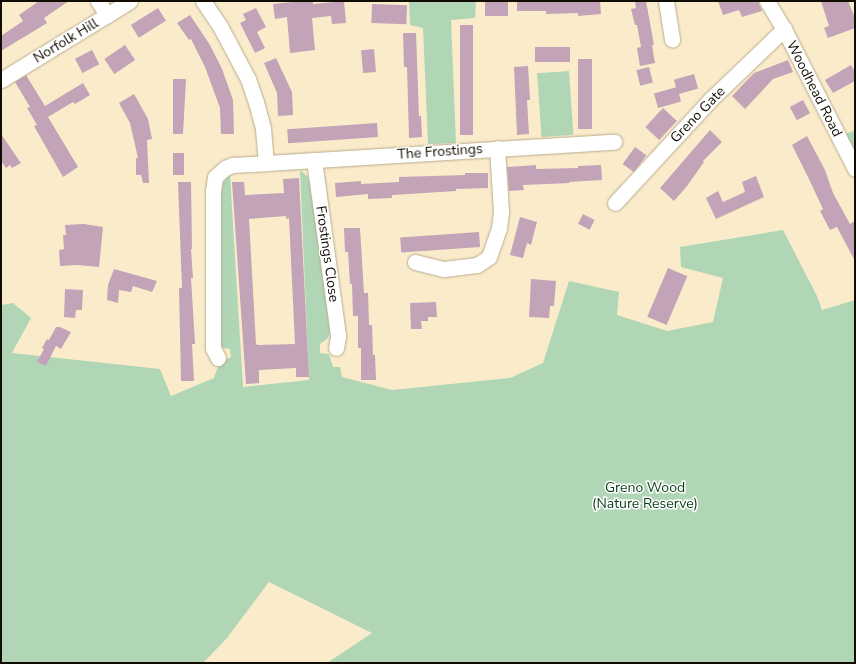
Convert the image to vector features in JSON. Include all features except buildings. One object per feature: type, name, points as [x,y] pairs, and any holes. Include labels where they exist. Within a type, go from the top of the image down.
[{"type":"street","points":[[98,1],[107,16]]},
{"type":"street","name":"Norfolk Hill","points":[[1,80],[130,1]]},
{"type":"street","points":[[666,1],[672,40]]},
{"type":"street","name":"Woodhead Road","points":[[767,1],[784,29],[855,170]]},
{"type":"street","points":[[208,2],[233,48],[248,80],[256,102],[262,129],[266,163]]},
{"type":"street","name":"Greno Gate","points":[[615,203],[710,100],[784,29]]},
{"type":"street","name":"The Frostings","points":[[218,358],[213,348],[213,191],[215,177],[218,172],[232,165],[614,142]]},
{"type":"street","points":[[415,262],[444,269],[477,265],[488,257],[499,228],[501,211],[497,148]]},
{"type":"street","name":"Frostings Close","points":[[314,160],[338,336],[336,348]]},
{"type":"green space","points":[[409,1],[476,1],[475,18],[451,20],[456,143],[428,144],[423,28],[410,25]]},
{"type":"green space","points":[[569,71],[573,135],[542,137],[537,73]]},
{"type":"green space","points":[[855,130],[855,151],[846,134]]},
{"type":"green space","name":"Greno Wood (Nature Reserve)","points":[[300,170],[307,176],[313,189],[330,332],[328,338],[320,344],[320,353],[329,354],[333,367],[340,367],[342,377],[392,390],[510,378],[543,363],[569,281],[619,292],[617,315],[667,331],[713,322],[723,278],[681,267],[680,247],[783,230],[817,296],[822,310],[855,300],[855,663],[327,663],[372,633],[269,582],[227,638],[203,663],[1,663],[1,305],[13,303],[31,318],[12,353],[160,369],[171,396],[214,378],[219,363],[231,357],[230,349],[223,348],[220,343],[219,204],[223,183],[230,174],[243,387],[309,380]]}]
